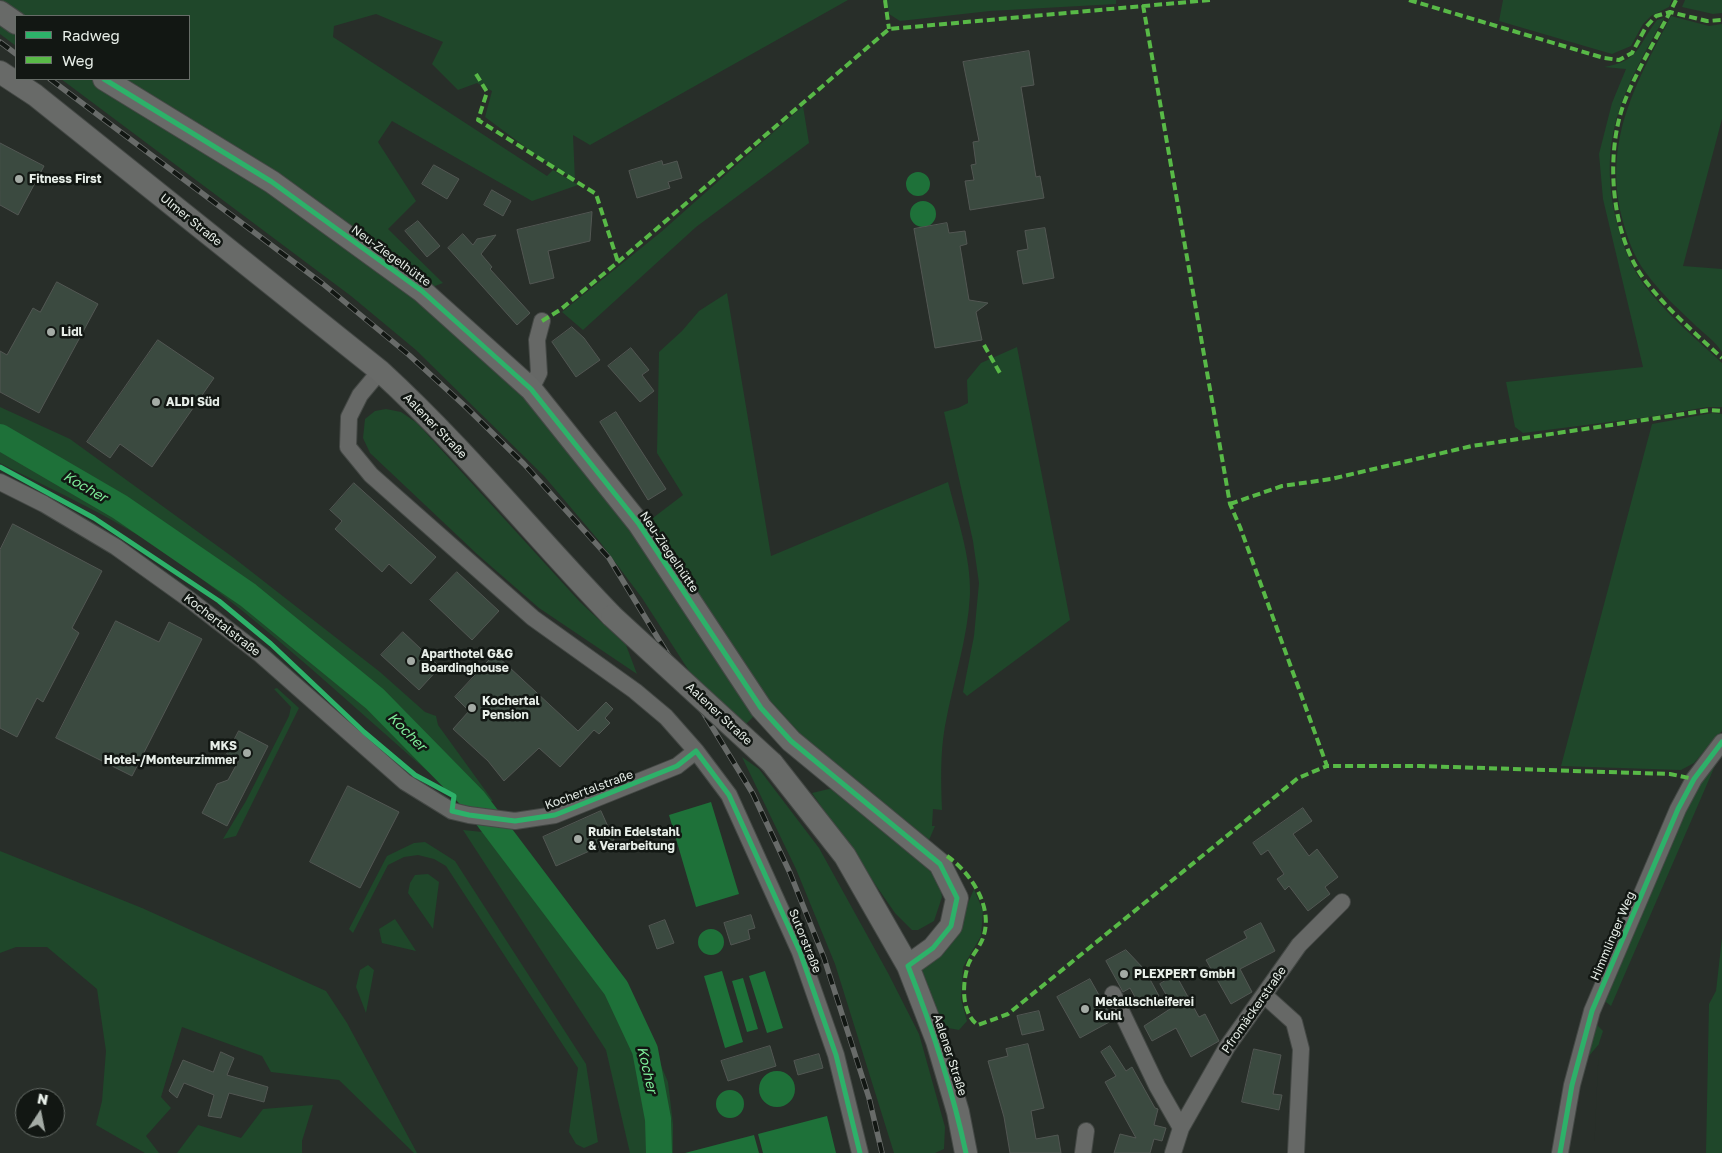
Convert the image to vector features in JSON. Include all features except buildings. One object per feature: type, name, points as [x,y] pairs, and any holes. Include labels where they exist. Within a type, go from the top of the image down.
[{"type":"street","points":[[0,12],[15,22]]},
{"type":"street","name":"Ulmer Straße","points":[[0,72],[35,95],[380,371]]},
{"type":"street","name":"Neu-Ziegelhütte","points":[[106,80],[272,182],[422,290],[531,389],[639,524],[761,708],[791,741],[940,864],[958,898],[951,926],[932,948],[908,966]]},
{"type":"street","points":[[531,389],[539,373],[537,340],[542,321]]},
{"type":"street","points":[[380,371],[360,395],[349,417],[348,447],[371,474],[533,618],[636,691],[666,717],[696,751]]},
{"type":"street","name":"Aalener Straße","points":[[380,371],[429,416],[556,558],[612,616],[772,763],[845,856],[908,966],[937,1041],[958,1112],[966,1153]]},
{"type":"street","name":"Kochertalstraße","points":[[0,482],[44,504],[116,547],[261,654],[405,782],[452,811],[469,816],[515,821],[554,815],[677,766],[696,751]]},
{"type":"street","name":"Himmlinger Weg","points":[[1560,1153],[1572,1085],[1592,1011],[1678,809],[1694,779],[1722,742]]},
{"type":"street","name":"Sutorstraße","points":[[696,751],[729,795],[800,952],[836,1055],[860,1153]]},
{"type":"street","name":"Pfromäckerstraße","points":[[1173,1153],[1181,1128],[1227,1047],[1299,945],[1342,902]]},
{"type":"street","points":[[1113,994],[1157,1086],[1181,1128]]},
{"type":"street","points":[[1264,995],[1294,1022],[1301,1049],[1296,1153]]},
{"type":"street","points":[[1083,1153],[1086,1131]]},
{"type":"shaded area","points":[[0,0],[848,0],[590,145],[573,135],[575,180],[540,158],[485,117],[492,91],[477,83],[458,90],[432,64],[443,42],[376,14],[334,26],[333,37],[547,176],[553,170],[578,185],[532,201],[392,121],[378,142],[416,201],[388,229],[443,283],[422,291],[419,296],[528,394],[635,528],[758,712],[743,727],[700,688],[642,598],[600,542],[544,476],[416,350],[351,296],[62,80],[190,80],[190,15],[15,15],[15,45],[0,34]]},
{"type":"shaded area","points":[[887,0],[1116,0],[1116,4],[990,11],[900,21],[889,14]]},
{"type":"shaded area","points":[[1503,0],[1672,0],[1669,7],[1651,16],[1643,24],[1631,46],[1612,54],[1499,21]]},
{"type":"shaded area","points":[[1685,0],[1722,0],[1722,13],[1713,14],[1682,7]]},
{"type":"shaded area","points":[[1671,16],[1709,26],[1722,24],[1722,119],[1683,266],[1722,269],[1722,352],[1712,340],[1668,299],[1646,273],[1630,245],[1621,214],[1617,186],[1617,160],[1620,135],[1636,87]]},
{"type":"shaded area","points":[[1664,18],[1637,67],[1618,113],[1610,162],[1611,189],[1621,238],[1628,257],[1643,283],[1666,310],[1722,363],[1722,407],[1707,407],[1649,417],[1523,433],[1515,427],[1506,382],[1643,367],[1603,199],[1599,154],[1612,103],[1626,69],[1604,67],[1625,61],[1636,51],[1657,20]]},
{"type":"shaded area","points":[[803,106],[809,143],[696,227],[583,330],[562,312],[661,232]]},
{"type":"shaded area","points":[[918,172],[927,175],[930,184],[927,193],[918,196],[909,193],[906,184],[909,175]]},
{"type":"shaded area","points":[[923,201],[932,205],[936,214],[932,223],[923,227],[914,223],[910,214],[914,205]]},
{"type":"shaded area","points":[[727,293],[771,556],[948,482],[966,551],[970,594],[963,644],[943,736],[941,768],[942,810],[933,809],[932,826],[935,826],[929,840],[800,736],[769,702],[645,524],[683,495],[657,453],[659,352],[682,331],[699,311]]},
{"type":"shaded area","points":[[1017,347],[1070,620],[967,696],[963,692],[974,636],[979,583],[973,541],[944,412],[968,403],[967,380],[981,363]]},
{"type":"shaded area","points":[[0,407],[70,439],[234,558],[380,672],[425,712],[436,716],[438,725],[493,801],[481,801],[446,787],[278,640],[209,584],[153,544],[110,519],[0,463]]},
{"type":"shaded area","points":[[386,409],[401,412],[417,423],[580,602],[626,645],[637,674],[539,608],[477,554],[370,453],[363,438],[365,419],[375,411]]},
{"type":"shaded area","points":[[1712,413],[1722,414],[1722,731],[1694,763],[1681,770],[1561,766],[1652,424]]},
{"type":"shaded area","points":[[277,688],[299,708],[236,836],[223,839],[246,801],[289,716],[291,707],[274,689]]},
{"type":"shaded area","points":[[1722,755],[1714,768],[1611,1006],[1601,998],[1673,834],[1701,781]]},
{"type":"shaded area","points":[[742,757],[759,769],[819,848],[888,973],[919,1034],[945,1127],[944,1149],[935,1153],[894,1153],[835,964],[796,869]]},
{"type":"shaded area","points":[[833,788],[938,873],[942,897],[934,921],[918,930],[912,930],[895,913],[812,793]]},
{"type":"shaded area","points":[[711,802],[739,894],[696,907],[669,815]]},
{"type":"shaded area","points":[[463,830],[512,835],[629,991],[668,1082],[673,1124],[673,1153],[630,1153],[606,1050]]},
{"type":"shaded area","points":[[425,842],[455,861],[586,1064],[598,1142],[584,1148],[576,1144],[569,1132],[578,1068],[446,866],[434,859],[418,855],[404,857],[388,865],[353,933],[349,929],[387,856],[414,843]]},
{"type":"shaded area","points":[[0,851],[142,908],[326,991],[347,1023],[417,1153],[414,1153],[339,1080],[271,1072],[262,1056],[182,1027],[161,1097],[171,1108],[146,1136],[159,1153],[145,1153],[96,1125],[102,1101],[106,1051],[97,989],[47,947],[16,947],[0,953]]},
{"type":"shaded area","points":[[428,874],[439,882],[433,929],[408,893],[410,883],[415,875]]},
{"type":"shaded area","points":[[974,889],[983,911],[981,936],[963,967],[961,999],[967,1021],[959,1030],[943,1027],[920,965],[957,929]]},
{"type":"shaded area","points":[[395,919],[416,951],[382,943],[379,929]]},
{"type":"shaded area","points":[[711,929],[720,933],[724,942],[720,951],[711,955],[702,951],[698,942],[702,933]]},
{"type":"shaded area","points":[[1722,938],[1722,1153],[1706,1153],[1709,1004],[1716,991]]},
{"type":"shaded area","points":[[368,965],[374,970],[366,1013],[356,987],[360,970]]},
{"type":"shaded area","points":[[722,971],[743,1042],[725,1048],[704,976]]},
{"type":"shaded area","points":[[765,971],[783,1028],[767,1033],[749,976]]},
{"type":"shaded area","points":[[743,978],[758,1029],[747,1032],[732,981]]},
{"type":"shaded area","points":[[1593,1021],[1603,1031],[1599,1044],[1584,1062]]},
{"type":"shaded area","points":[[777,1071],[784,1072],[790,1076],[794,1082],[794,1096],[790,1102],[784,1106],[777,1107],[770,1106],[764,1102],[760,1096],[759,1089],[760,1082],[764,1076],[770,1072]]},
{"type":"shaded area","points":[[730,1090],[740,1094],[744,1104],[740,1114],[730,1118],[720,1114],[716,1104],[720,1094]]},
{"type":"shaded area","points":[[313,1105],[302,1141],[302,1153],[177,1153],[198,1125],[241,1138],[263,1109]]},
{"type":"shaded area","points":[[827,1116],[836,1153],[763,1153],[758,1134]]},
{"type":"shaded area","points":[[754,1135],[759,1153],[685,1153]]},
{"type":"waterway","name":"Kocher","points":[[0,437],[120,507],[248,595],[375,699],[474,800],[616,988],[645,1050],[658,1119],[659,1153]]},
{"type":"railway","points":[[0,42],[15,53]]},
{"type":"railway","points":[[51,80],[323,284],[409,355],[524,464],[609,558],[753,794],[790,873],[824,958],[869,1098],[882,1153]]},
{"type":"marked path","points":[[885,0],[889,29]]},
{"type":"marked path","points":[[542,321],[560,310],[618,262],[889,29],[1210,0]]},
{"type":"marked path","points":[[1409,0],[1604,58],[1619,60],[1632,53],[1646,27],[1656,16],[1670,12],[1707,21],[1722,20]]},
{"type":"marked path","points":[[1676,0],[1632,85],[1619,119],[1613,168],[1614,193],[1618,218],[1625,242],[1635,264],[1647,283],[1664,303],[1722,358]]},
{"type":"marked path","points":[[1143,5],[1230,504],[1327,766],[1421,766],[1670,774],[1694,779]]},
{"type":"marked path","points":[[476,74],[487,92],[478,120],[596,194],[618,262]]},
{"type":"marked path","points":[[984,345],[1001,375]]},
{"type":"marked path","points":[[1230,504],[1282,486],[1331,479],[1472,446],[1710,410],[1722,411]]},
{"type":"marked path","points":[[947,856],[972,881],[983,903],[986,926],[983,938],[968,965],[964,984],[966,1007],[978,1025],[1008,1014],[1298,778],[1327,766]]},
{"type":"cycle path","points":[[106,80],[272,182],[422,291],[531,389],[639,524],[761,708],[791,741],[940,864],[957,898],[951,926],[933,948],[908,966],[941,1058],[966,1153]]},
{"type":"cycle path","points":[[0,467],[94,518],[219,601],[271,644],[364,732],[415,775],[454,796],[452,811],[515,821],[555,815],[677,766],[696,751],[729,795],[800,952],[836,1055],[860,1153]]},
{"type":"cycle path","points":[[1560,1153],[1572,1085],[1592,1011],[1678,809],[1694,779],[1722,742]]},
{"type":"place","name":"Fitness First","points":[[19,179]]},
{"type":"place","name":"Lidl","points":[[51,332]]},
{"type":"place","name":"ALDI Süd","points":[[156,402]]},
{"type":"place","name":"Aparthotel G&G Boardinghouse","points":[[411,661]]},
{"type":"place","name":"Kochertal Pension","points":[[472,708]]},
{"type":"place","name":"MKS Hotel-/Monteurzimmer","points":[[247,753]]},
{"type":"place","name":"Rubin Edelstahl & Verarbeitung","points":[[578,839]]},
{"type":"place","name":"PLEXPERT GmbH","points":[[1124,974]]},
{"type":"place","name":"Metallschleiferei Kuhl","points":[[1085,1009]]}]
